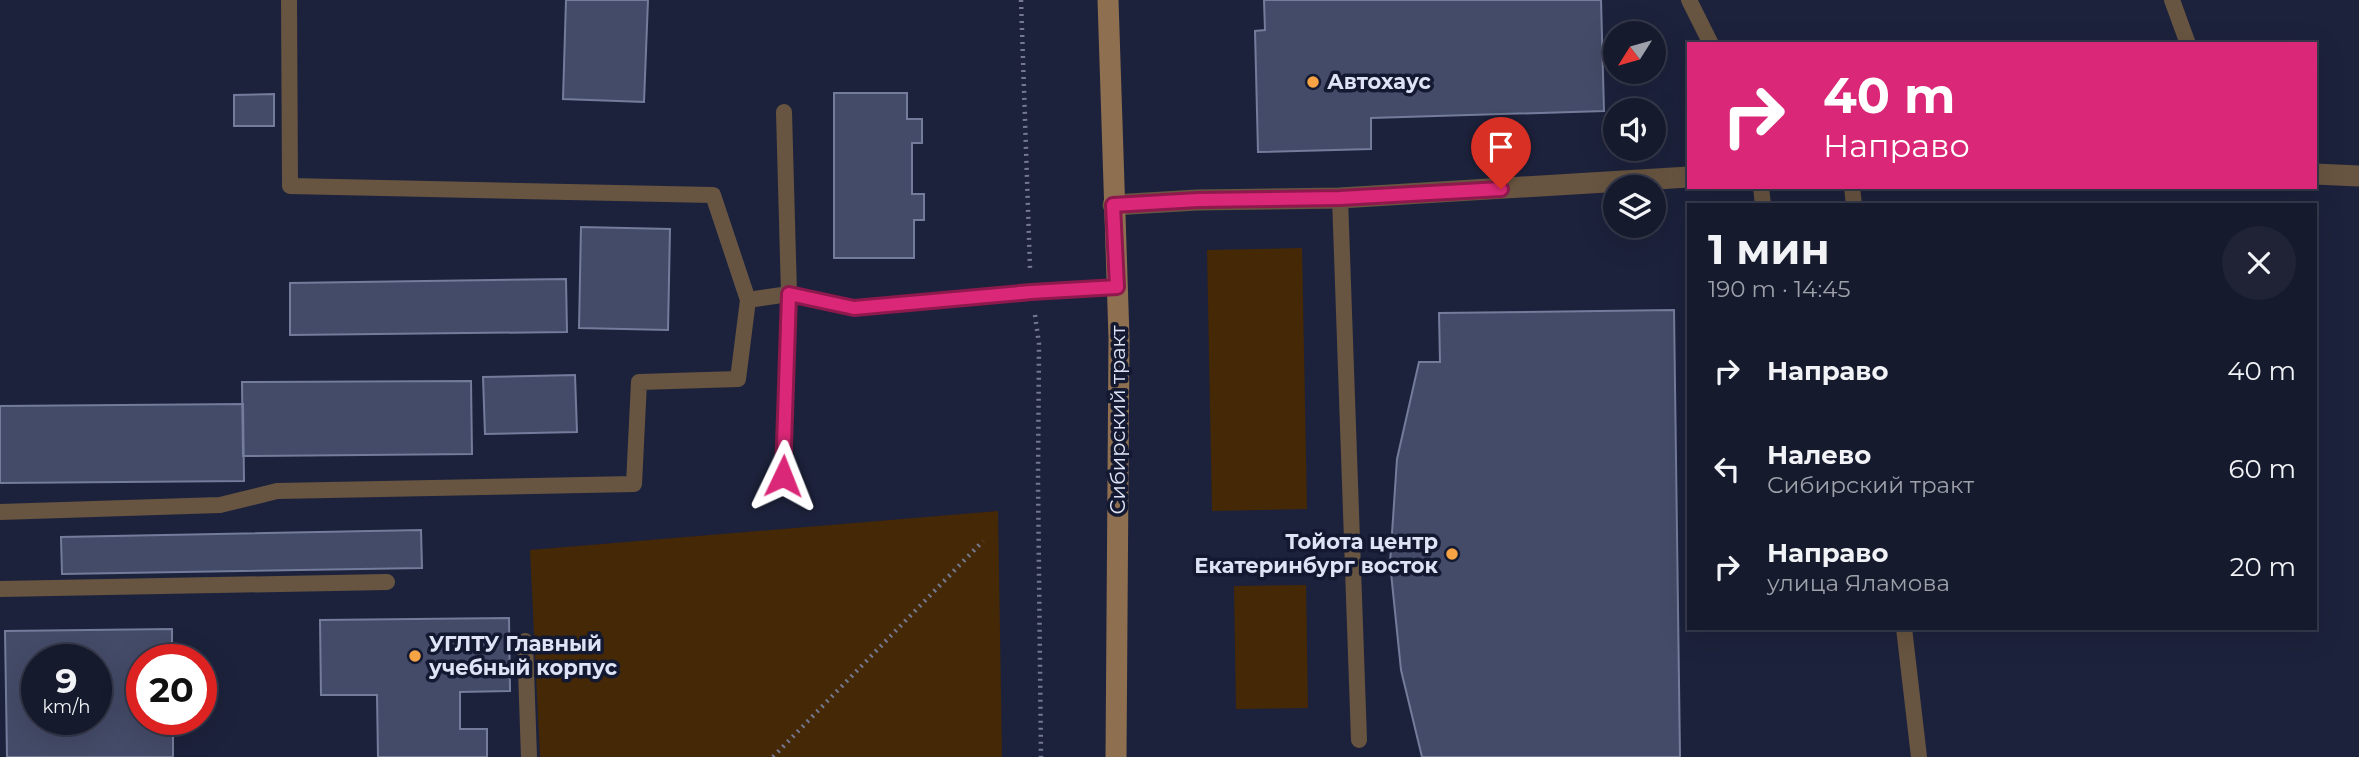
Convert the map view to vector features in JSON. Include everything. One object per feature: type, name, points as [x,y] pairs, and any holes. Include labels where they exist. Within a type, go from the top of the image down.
[{"type":"main road","name":"Сибирский тракт","points":[[1108,0],[1119,338],[1116,757]]},
{"type":"street","points":[[2317,174],[2359,176]]},
{"type":"street","points":[[1113,205],[1198,200],[1340,198],[1687,177]]},
{"type":"lane","points":[[0,512],[220,505],[277,491],[634,484],[639,382],[738,379],[748,300],[713,195],[290,186],[289,0]]},
{"type":"lane","points":[[1689,0],[1710,42]]},
{"type":"lane","points":[[2172,0],[2187,42]]},
{"type":"lane","points":[[783,476],[789,294],[784,112]]},
{"type":"lane","points":[[1340,198],[1359,740]]},
{"type":"lane","points":[[748,300],[789,294],[854,308],[1117,287]]},
{"type":"lane","points":[[0,589],[387,582]]},
{"type":"lane","points":[[1904,630],[1919,757]]},
{"type":"lane","points":[[525,641],[529,757]]},
{"type":"path","points":[[1021,0],[1031,292],[1039,344],[1041,757]]},
{"type":"path","points":[[773,757],[983,541]]},
{"type":"shaded area","points":[[1302,248],[1307,509],[1212,511],[1207,250]]},
{"type":"shaded area","points":[[998,511],[1002,757],[540,757],[530,550]]},
{"type":"shaded area","points":[[1306,585],[1308,708],[1236,709],[1234,586]]},
{"type":"building","points":[[566,0],[648,0],[644,102],[563,99]]},
{"type":"building","points":[[1264,0],[1601,0],[1603,111],[1371,118],[1371,149],[1258,152],[1255,31],[1265,30]]},
{"type":"building","points":[[834,93],[907,93],[907,119],[922,119],[922,143],[912,143],[912,194],[924,194],[924,220],[914,220],[914,258],[834,258]]},
{"type":"building","points":[[274,94],[274,126],[234,126],[234,95]]},
{"type":"building","points":[[581,227],[670,229],[668,330],[579,328]]},
{"type":"building","points":[[566,279],[567,332],[290,335],[290,283]]},
{"type":"building","points":[[1674,310],[1680,757],[1422,757],[1401,670],[1390,563],[1397,459],[1419,362],[1440,362],[1439,313]]},
{"type":"building","points":[[575,375],[577,432],[485,434],[483,377]]},
{"type":"building","points":[[471,381],[472,454],[243,456],[242,382]]},
{"type":"building","points":[[243,404],[244,481],[0,483],[0,406]]},
{"type":"building","points":[[421,530],[422,568],[62,574],[61,537]]},
{"type":"building","name":"УГЛТУ Главный учебный корпус","points":[[509,618],[510,691],[460,692],[460,729],[487,729],[487,757],[378,757],[377,695],[321,695],[320,620]]},
{"type":"building","points":[[172,629],[172,644],[126,644],[126,735],[173,735],[173,757],[7,757],[5,631]]},
{"type":"place","name":"Автохаус","points":[[1313,82]]},
{"type":"place","name":"Тойота центр Екатеринбург восток","points":[[1452,554]]},
{"type":"place","name":"УГЛТУ Главный учебный корпус","points":[[415,656]]},
{"type":"route","points":[[783,476],[789,294],[854,308],[1117,287],[1113,205],[1198,200],[1340,198],[1501,189]]}]
